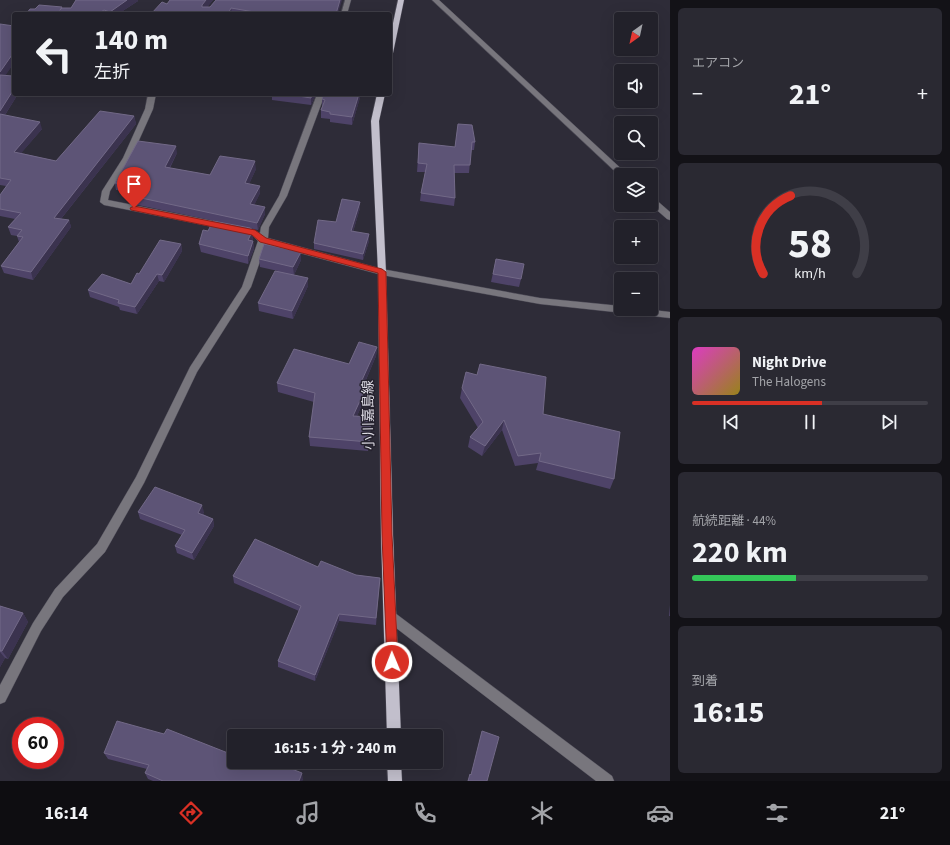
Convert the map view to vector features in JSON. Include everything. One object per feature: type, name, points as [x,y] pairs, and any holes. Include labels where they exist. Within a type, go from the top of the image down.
[{"type":"main road","points":[[392,43],[401,0]]},
{"type":"main road","name":"小川嘉島線","points":[[381,96],[375,121],[382,272],[387,535],[392,617],[394,729]]},
{"type":"main road","points":[[394,769],[395,781]]},
{"type":"street","points":[[345,12],[348,0]]},
{"type":"street","points":[[435,0],[616,168]]},
{"type":"street","points":[[151,96],[149,110],[127,158],[106,192],[104,202],[255,233],[263,240],[382,272],[540,300],[670,315]]},
{"type":"street","points":[[0,698],[37,627],[59,593],[101,548],[140,480],[193,370],[246,287],[263,240],[265,227],[283,196],[320,96]]},
{"type":"street","points":[[658,206],[670,217]]},
{"type":"street","points":[[392,617],[607,781]]},
{"type":"building","points":[[76,0],[127,0],[110,12],[104,10],[101,12],[28,12],[30,9],[35,9],[39,5],[62,7],[60,10],[62,8],[71,8]]},
{"type":"building","points":[[170,0],[206,0],[202,7],[210,7],[216,0],[340,0],[337,12],[254,12],[231,8],[229,12],[153,12],[162,2],[167,4]]},
{"type":"building","points":[[0,24],[12,26],[12,55],[0,72]]},
{"type":"building","points":[[0,75],[12,76],[12,92],[0,111]]},
{"type":"building","points":[[298,96],[312,96],[311,98]]},
{"type":"building","points":[[323,96],[358,96],[352,117],[330,114],[330,112],[321,110],[325,100],[322,99]]},
{"type":"building","points":[[100,111],[134,116],[54,218],[69,220],[31,272],[1,266],[23,237],[17,236],[22,230],[8,227],[21,213],[0,209],[0,195],[11,180],[0,178],[0,114],[40,122],[14,152],[56,161]]},
{"type":"building","points":[[458,124],[472,125],[475,142],[472,142],[470,165],[454,165],[455,198],[421,193],[427,164],[418,163],[419,143],[455,147]]},
{"type":"building","points":[[138,141],[176,146],[165,167],[210,175],[220,156],[255,161],[245,183],[260,186],[250,204],[265,207],[257,223],[132,196],[139,185],[115,183]]},
{"type":"building","points":[[342,199],[360,202],[351,231],[369,234],[363,254],[314,243],[318,220],[336,222]]},
{"type":"building","points":[[213,221],[250,228],[253,230],[248,240],[253,241],[248,256],[199,244],[203,230],[208,231]]},
{"type":"building","points":[[160,240],[181,244],[162,275],[157,274],[135,307],[118,303],[119,300],[88,290],[102,274],[131,284]]},
{"type":"building","points":[[264,244],[301,252],[293,267],[259,259]]},
{"type":"building","points":[[496,259],[524,264],[521,279],[493,274]]},
{"type":"building","points":[[275,271],[308,278],[292,311],[258,303]]},
{"type":"building","points":[[359,342],[377,347],[362,380],[369,381],[353,416],[371,417],[369,442],[309,437],[315,393],[277,383],[294,349],[349,364]]},
{"type":"building","points":[[480,364],[546,377],[543,414],[620,432],[614,479],[539,461],[541,453],[518,456],[504,420],[485,446],[470,437],[483,422],[462,388],[466,372],[477,375]]},
{"type":"building","points":[[155,487],[202,505],[198,513],[213,519],[192,553],[175,546],[185,530],[138,512]]},
{"type":"building","points":[[255,539],[318,567],[321,561],[356,575],[380,578],[376,618],[339,614],[315,675],[278,661],[301,606],[233,576]]},
{"type":"building","points":[[0,606],[23,613],[2,651],[0,651]]},
{"type":"building","points":[[117,721],[164,734],[167,729],[227,753],[227,769],[292,769],[302,773],[299,781],[163,781],[145,773],[149,765],[104,753]]},
{"type":"building","points":[[482,731],[499,737],[487,781],[468,781],[470,774],[471,775]]},
{"type":"route","points":[[134,208],[255,233],[263,240],[382,272],[387,535],[392,617],[392,662]]}]
